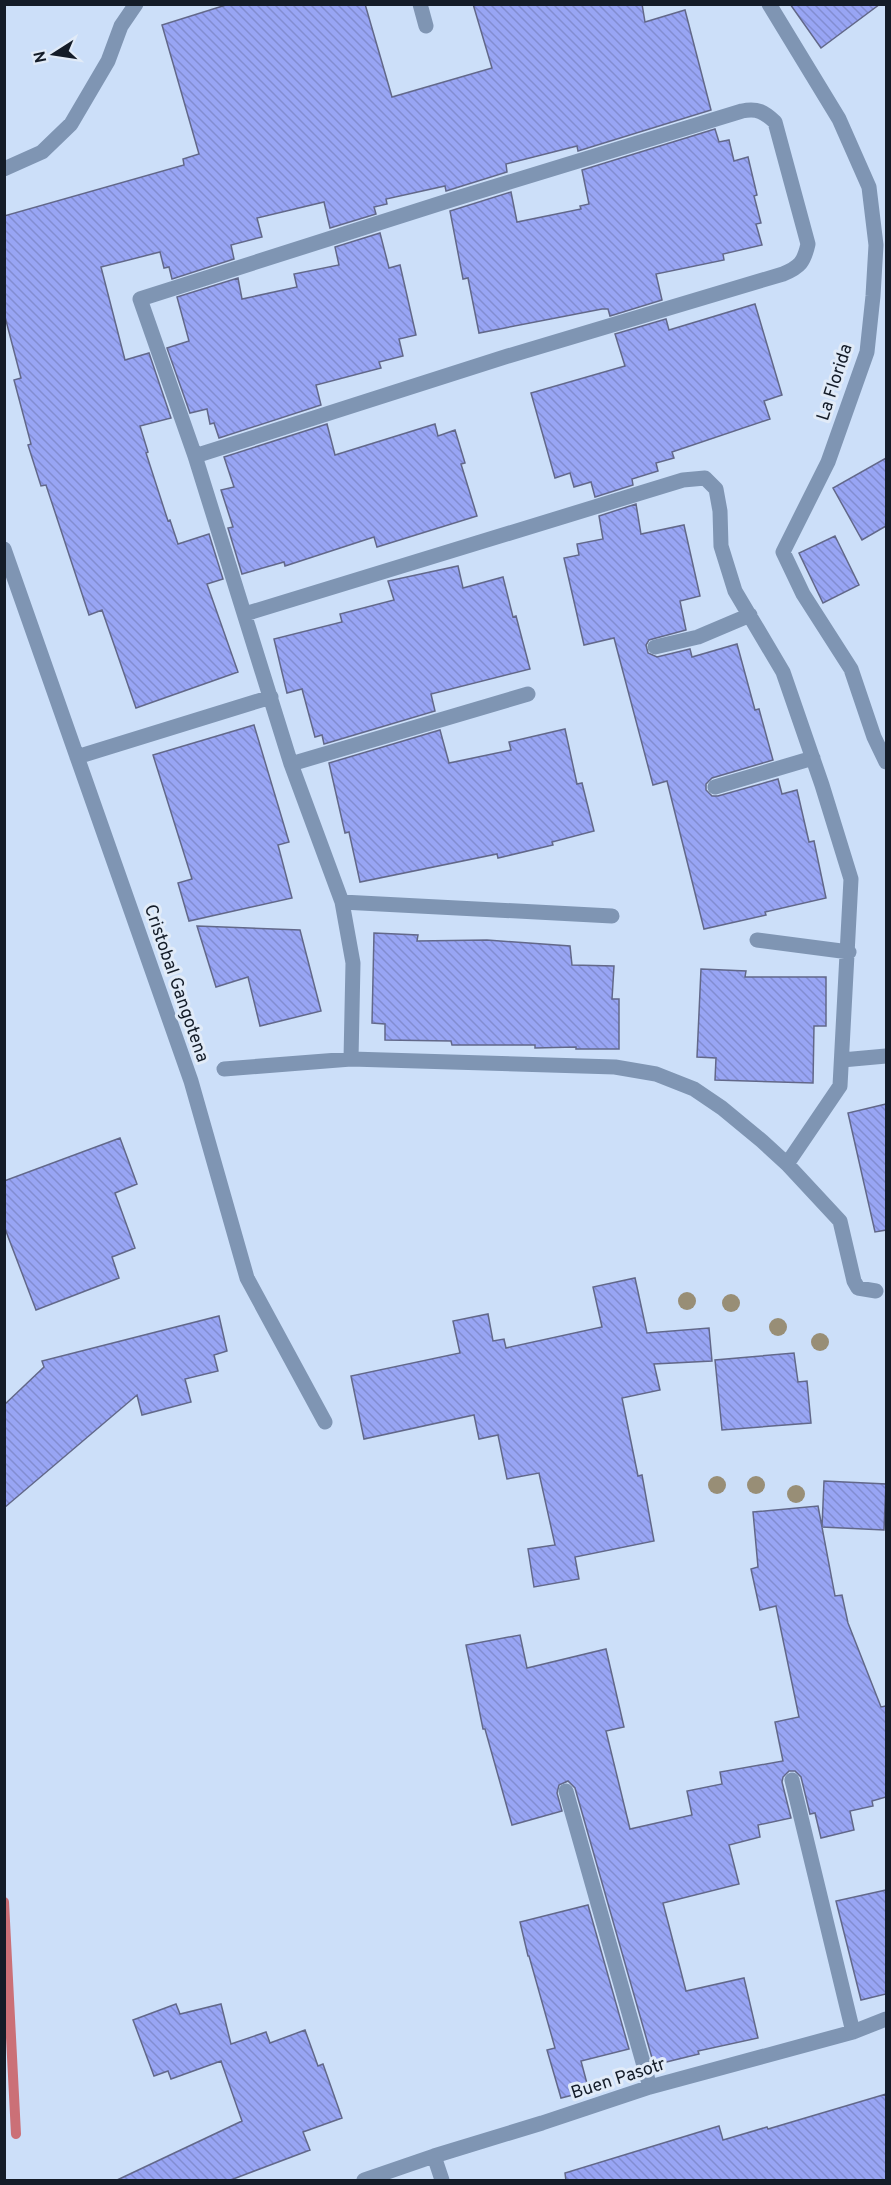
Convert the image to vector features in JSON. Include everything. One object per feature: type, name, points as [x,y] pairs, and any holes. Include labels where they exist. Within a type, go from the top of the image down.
[{"type":"street","points":[[4,169],[42,152],[71,124],[108,61],[121,26],[136,4]]},
{"type":"street","points":[[420,4],[426,26]]},
{"type":"street","name":"La Florida","points":[[769,4],[840,119],[869,187],[876,245],[867,352],[828,462],[783,552],[803,594],[851,669],[874,737],[886,762]]},
{"type":"street","points":[[195,456],[508,356],[783,274],[798,267],[805,255],[808,243],[775,122],[764,111],[753,109],[742,111],[443,202],[140,299],[195,456],[291,764],[342,902],[353,963],[351,1059]]},
{"type":"street","points":[[245,614],[683,480],[705,478],[716,489],[720,511],[721,546],[735,591],[783,672],[851,879],[849,952],[840,1086],[787,1164]]},
{"type":"street","name":"Cristobal Gangotena","points":[[4,549],[191,1081],[248,1278],[325,1422]]},
{"type":"street","points":[[655,647],[698,637],[750,615]]},
{"type":"street","points":[[291,764],[528,694]]},
{"type":"street","points":[[77,758],[271,697]]},
{"type":"street","points":[[715,787],[813,758]]},
{"type":"street","points":[[342,902],[612,916]]},
{"type":"street","points":[[758,940],[849,952]]},
{"type":"street","points":[[842,1060],[886,1056]]},
{"type":"street","points":[[224,1069],[351,1059],[615,1067],[656,1074],[704,1095],[787,1164],[840,1221],[854,1281],[858,1288],[876,1291]]},
{"type":"street","points":[[792,1780],[853,2032]]},
{"type":"street","points":[[566,1791],[650,2087]]},
{"type":"street","name":"Buen Pasotr","points":[[364,2181],[434,2156],[650,2087],[853,2032],[886,2019]]},
{"type":"street","points":[[434,2156],[442,2181]]},
{"type":"building","points":[[229,4],[365,4],[392,97],[492,68],[473,4],[642,4],[645,22],[685,10],[711,110],[578,151],[577,146],[506,164],[507,172],[446,191],[445,186],[386,199],[387,204],[374,207],[376,214],[330,228],[324,202],[257,218],[262,237],[231,245],[234,259],[172,279],[169,267],[164,268],[160,252],[101,267],[125,360],[149,353],[171,418],[140,426],[148,452],[146,453],[168,521],[170,520],[178,544],[209,534],[223,579],[207,584],[238,672],[136,708],[102,610],[89,615],[46,485],[41,486],[28,445],[31,444],[14,380],[21,378],[4,313],[4,216],[184,165],[183,159],[199,154],[162,25]]},
{"type":"building","points":[[790,4],[880,4],[821,48]]},
{"type":"building","points":[[715,129],[719,142],[729,140],[734,161],[748,157],[757,195],[754,196],[761,223],[756,224],[762,245],[723,254],[724,260],[656,274],[662,300],[610,316],[608,309],[602,309],[479,333],[468,278],[463,279],[450,211],[511,192],[517,222],[581,209],[580,206],[589,204],[582,170]]},
{"type":"building","points":[[380,233],[389,268],[400,265],[416,335],[399,339],[403,356],[379,362],[381,368],[316,385],[321,405],[219,438],[214,423],[210,424],[207,409],[190,413],[167,348],[189,341],[177,297],[238,278],[242,299],[297,287],[294,274],[339,265],[335,247]]},
{"type":"building","points":[[755,304],[782,395],[764,401],[770,419],[672,452],[674,458],[656,463],[658,471],[632,479],[633,485],[595,497],[591,482],[574,487],[570,473],[555,478],[531,393],[625,366],[615,334],[666,319],[669,330]]},
{"type":"building","points":[[327,424],[335,455],[435,424],[438,436],[455,430],[465,463],[461,464],[477,516],[377,547],[374,537],[285,566],[284,562],[242,574],[228,528],[233,527],[221,490],[234,487],[224,457]]},
{"type":"building","points":[[886,458],[886,526],[862,540],[833,488]]},
{"type":"building","points":[[636,504],[641,534],[684,525],[700,596],[680,601],[686,630],[649,640],[646,645],[648,653],[657,657],[690,649],[692,657],[737,644],[755,710],[759,709],[773,760],[712,778],[706,784],[706,790],[712,796],[718,796],[778,779],[782,794],[797,790],[809,842],[814,841],[826,898],[704,929],[667,781],[653,785],[614,638],[584,645],[564,558],[579,555],[577,544],[603,539],[599,516]]},
{"type":"building","points":[[835,536],[859,585],[823,603],[799,553]]},
{"type":"building","points":[[458,566],[463,588],[503,577],[530,669],[431,694],[435,711],[324,744],[322,735],[315,737],[302,689],[287,693],[274,639],[342,622],[340,614],[394,600],[388,581]]},
{"type":"building","points":[[254,725],[289,842],[278,845],[292,898],[189,921],[178,883],[192,879],[153,755]]},
{"type":"building","points":[[565,729],[577,784],[582,783],[594,831],[552,842],[553,845],[498,858],[497,854],[360,882],[349,832],[345,833],[329,763],[440,730],[449,763],[511,750],[509,742]]},
{"type":"building","points":[[197,926],[300,930],[321,1011],[260,1026],[248,977],[216,987]]},
{"type":"building","points":[[374,933],[418,935],[417,941],[487,940],[570,946],[572,965],[614,966],[612,999],[619,999],[619,1049],[535,1048],[535,1045],[452,1045],[451,1041],[385,1040],[385,1024],[372,1023]]},
{"type":"building","points":[[701,969],[746,971],[745,977],[826,977],[826,1026],[814,1026],[813,1083],[715,1080],[716,1058],[697,1057]]},
{"type":"building","points":[[886,1104],[886,1230],[875,1232],[848,1113]]},
{"type":"building","points":[[120,1138],[137,1184],[115,1193],[135,1248],[112,1257],[119,1278],[36,1310],[4,1226],[4,1181]]},
{"type":"building","points":[[635,1278],[647,1333],[709,1328],[712,1361],[654,1364],[660,1390],[622,1398],[638,1476],[642,1475],[654,1541],[575,1557],[579,1579],[534,1587],[528,1549],[555,1545],[539,1473],[507,1479],[498,1435],[479,1439],[474,1415],[364,1439],[351,1376],[460,1353],[453,1321],[488,1314],[493,1341],[504,1339],[506,1348],[602,1327],[593,1287]]},
{"type":"building","points":[[219,1316],[227,1351],[214,1355],[218,1371],[185,1379],[191,1402],[142,1415],[137,1395],[4,1508],[4,1405],[44,1367],[42,1361]]},
{"type":"building","points":[[794,1353],[798,1382],[807,1381],[811,1423],[722,1430],[715,1360]]},
{"type":"building","points":[[824,1481],[886,1484],[884,1530],[822,1527]]},
{"type":"building","points":[[818,1506],[835,1596],[842,1595],[848,1623],[881,1707],[886,1706],[886,1797],[872,1801],[873,1806],[850,1811],[854,1830],[821,1838],[815,1813],[810,1814],[801,1777],[795,1771],[789,1771],[783,1777],[782,1782],[791,1818],[758,1825],[760,1837],[729,1845],[739,1884],[663,1903],[686,1991],[744,1978],[758,2038],[698,2051],[699,2054],[654,2065],[575,1788],[568,1781],[559,1785],[557,1793],[562,1811],[512,1825],[485,1729],[483,1729],[466,1645],[520,1635],[527,1668],[606,1649],[624,1727],[606,1731],[630,1829],[692,1815],[687,1791],[722,1784],[720,1772],[783,1761],[775,1722],[799,1717],[776,1606],[760,1610],[751,1569],[758,1567],[753,1512]]},
{"type":"building","points":[[886,1890],[886,1994],[861,2000],[836,1901]]},
{"type":"building","points":[[588,1905],[629,2049],[581,2061],[589,2091],[561,2098],[547,2050],[555,2048],[520,1922]]},
{"type":"building","points":[[176,2004],[180,2014],[221,2004],[231,2044],[266,2032],[270,2043],[305,2030],[318,2066],[323,2064],[342,2118],[303,2132],[310,2150],[228,2181],[115,2181],[242,2121],[221,2061],[171,2079],[168,2071],[154,2076],[133,2020]]},
{"type":"building","points":[[886,2094],[886,2181],[566,2181],[565,2173],[719,2126],[723,2140]]},
{"type":"waterway","points":[[4,1902],[16,2134]]}]
